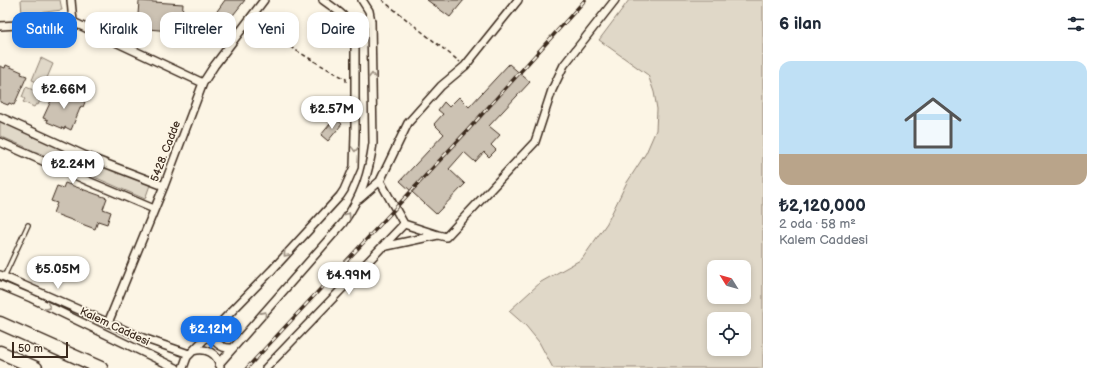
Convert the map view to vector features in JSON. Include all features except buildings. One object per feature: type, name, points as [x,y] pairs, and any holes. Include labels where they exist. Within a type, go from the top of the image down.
[{"type":"highway","points":[[0,323],[101,368]]},
{"type":"highway","points":[[0,352],[36,368]]},
{"type":"street","points":[[71,0],[72,12]]},
{"type":"street","name":"5428. Cadde","points":[[255,12],[264,0]]},
{"type":"street","points":[[183,368],[185,360],[191,353],[272,270],[340,196],[354,167],[355,40],[351,26],[346,18],[323,0]]},
{"type":"street","points":[[358,201],[367,176],[373,143],[372,21],[369,11],[362,0]]},
{"type":"street","points":[[220,366],[233,348],[343,223],[358,201],[380,181],[408,123],[441,86],[465,66],[518,0]]},
{"type":"street","points":[[380,181],[404,224],[446,237],[535,142],[552,90],[564,65],[615,0]]},
{"type":"street","points":[[77,24],[203,83]]},
{"type":"street","points":[[0,26],[12,25]]},
{"type":"street","name":"5428. Cadde","points":[[108,323],[164,186],[203,83],[244,27]]},
{"type":"street","points":[[0,117],[86,156],[164,186]]},
{"type":"street","points":[[0,142],[154,209]]},
{"type":"street","points":[[266,368],[404,224]]},
{"type":"street","points":[[382,247],[438,235]]},
{"type":"street","name":"Kalem Caddesi","points":[[2,276],[168,348],[191,353],[204,350],[209,351],[214,354],[220,366]]},
{"type":"street","name":"Kalem Caddesi","points":[[0,285],[31,298],[176,368]]},
{"type":"street","points":[[213,329],[212,335],[214,341],[225,348],[233,348]]},
{"type":"lane","points":[[2,276],[28,225]]},
{"type":"path","points":[[382,0],[465,66]]},
{"type":"path","points":[[292,48],[346,79],[346,82]]},
{"type":"shaded area","points":[[21,0],[60,0],[62,10],[46,12],[22,12]]},
{"type":"shaded area","points":[[629,0],[763,0],[763,368],[553,368],[539,342],[526,326],[509,311],[541,282],[582,259],[607,223],[626,184],[646,153],[656,130],[657,109],[654,92],[648,75],[599,40]]},
{"type":"shaded area","points":[[41,58],[53,64],[44,85],[32,80]]},
{"type":"shaded area","points":[[26,87],[43,94],[38,105],[36,104],[34,107],[23,102],[25,99],[22,97]]},
{"type":"shaded area","points":[[0,120],[150,185],[145,199],[0,136]]},
{"type":"railway","points":[[247,368],[467,131],[585,0]]}]
